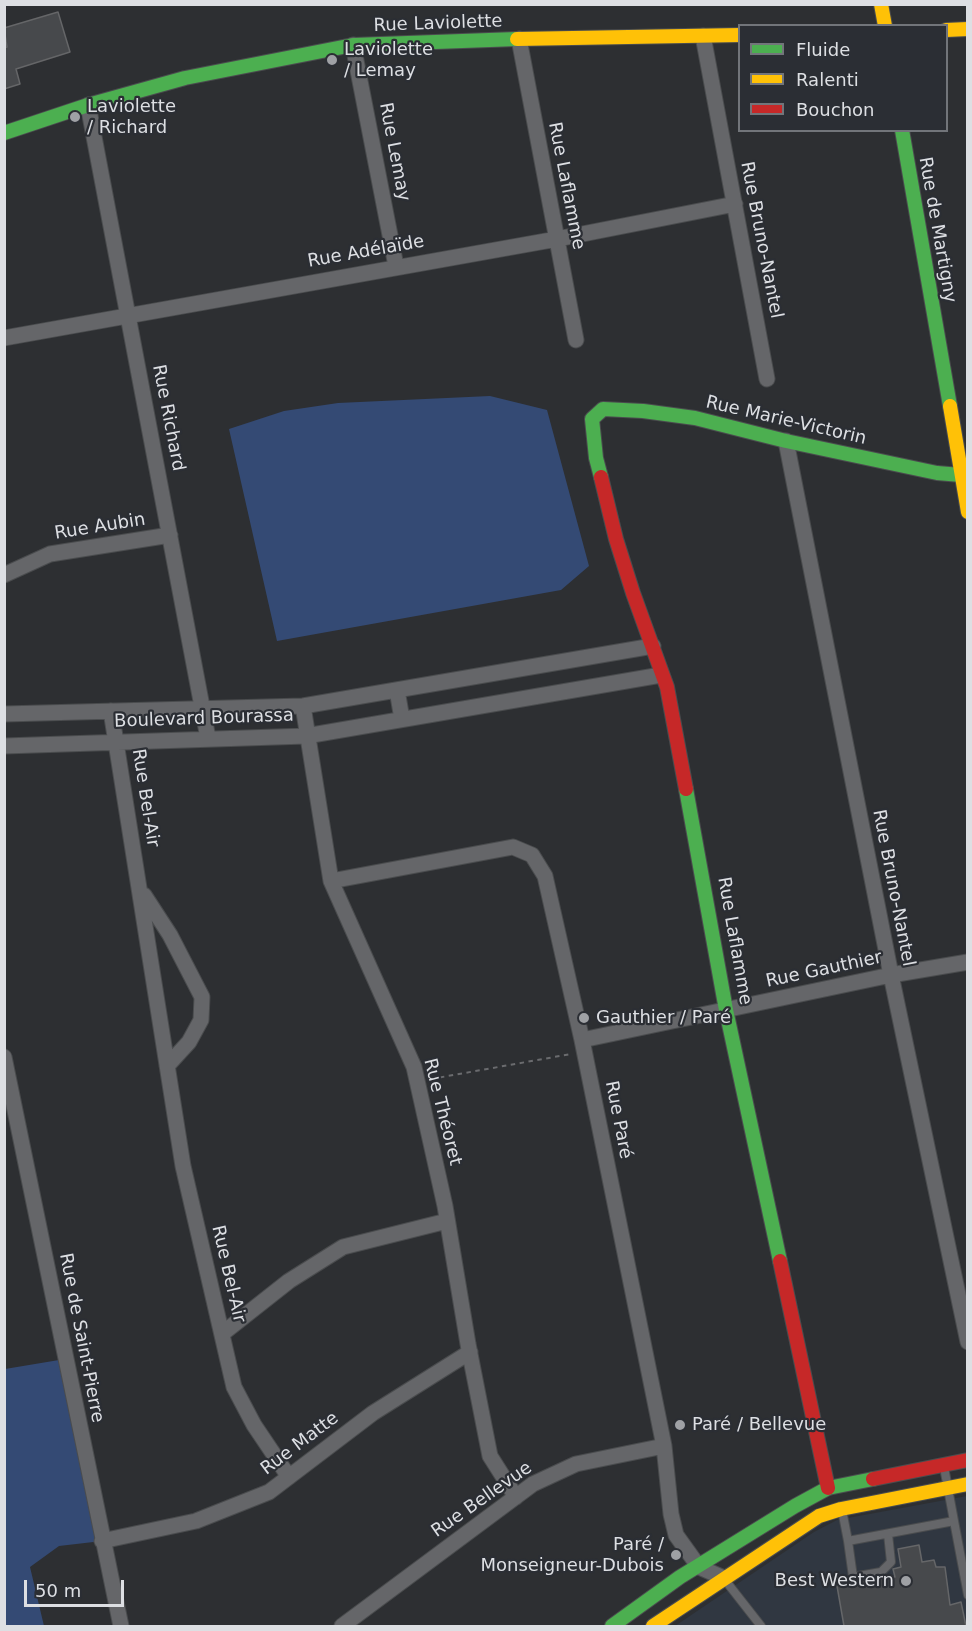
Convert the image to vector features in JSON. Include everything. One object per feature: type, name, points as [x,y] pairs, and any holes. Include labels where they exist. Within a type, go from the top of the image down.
[{"type":"street","points":[[881,4],[885,24]]},
{"type":"street","points":[[948,30],[968,29]]},
{"type":"street","name":"Rue Laviolette","points":[[4,133],[88,105],[185,78],[354,45],[738,35]]},
{"type":"street","name":"Rue Bruno-Nantel","points":[[703,36],[767,379]]},
{"type":"street","name":"Rue Laflamme","points":[[519,39],[576,340]]},
{"type":"street","name":"Rue Lemay","points":[[354,45],[396,266]]},
{"type":"street","name":"Rue Richard","points":[[88,105],[208,738]]},
{"type":"street","name":"Rue de Martigny","points":[[902,132],[968,512]]},
{"type":"street","name":"Rue Adélaïde","points":[[4,338],[557,239],[735,204]]},
{"type":"street","name":"Rue Laflamme","points":[[603,409],[592,419],[596,458],[616,539],[667,687],[726,1010],[828,1488]]},
{"type":"street","name":"Rue Marie-Victorin","points":[[603,409],[643,411],[695,418],[786,441],[961,476]]},
{"type":"street","name":"Rue Bruno-Nantel","points":[[786,441],[891,975],[968,1342]]},
{"type":"street","name":"Rue Aubin","points":[[4,575],[50,554],[170,535]]},
{"type":"street","name":"Boulevard Bourassa","points":[[4,714],[303,706],[653,646]]},
{"type":"street","name":"Boulevard Bourassa","points":[[4,746],[308,735],[661,675]]},
{"type":"street","points":[[397,690],[402,719]]},
{"type":"street","name":"Rue Théoret","points":[[303,706],[331,881],[414,1067],[447,1221],[490,1456],[516,1497]]},
{"type":"street","name":"Rue Bel-Air","points":[[111,711],[183,1166],[234,1387],[254,1425],[289,1477]]},
{"type":"street","name":"Rue Paré","points":[[331,881],[513,847],[532,855],[545,876],[584,1046],[664,1446],[671,1514],[676,1535],[699,1567]]},
{"type":"street","name":"Rue Bel-Air","points":[[140,890],[170,935],[202,997],[201,1020],[189,1042],[167,1066]]},
{"type":"street","name":"Rue Gauthier","points":[[584,1046],[726,1010],[891,975],[968,962]]},
{"type":"street","name":"Rue de Saint-Pierre","points":[[4,1057],[12,1130],[121,1626]]},
{"type":"street","points":[[223,1334],[289,1281],[343,1247],[447,1221]]},
{"type":"street","name":"Rue Matte","points":[[102,1541],[196,1521],[269,1492],[373,1413],[470,1352]]},
{"type":"street","name":"Rue Bellevue","points":[[342,1626],[533,1484],[576,1464],[664,1446]]},
{"type":"street","points":[[612,1626],[680,1577],[828,1488],[968,1460]]},
{"type":"street","points":[[653,1626],[809,1521],[842,1509],[968,1484]]},
{"type":"street","points":[[699,1567],[724,1578]]},
{"type":"lane","points":[[943,1465],[968,1595]]},
{"type":"lane","points":[[842,1509],[853,1577],[881,1572],[891,1562],[888,1534]]},
{"type":"lane","points":[[848,1542],[954,1521]]},
{"type":"lane","points":[[724,1578],[761,1626]]},
{"type":"path","points":[[417,1081],[584,1046]]},
{"type":"shaded area","points":[[490,396],[547,410],[589,566],[561,590],[277,641],[229,429],[284,411],[338,403]]},
{"type":"shaded area","points":[[65,1359],[102,1541],[59,1546],[30,1567],[44,1626],[5,1626],[5,1369]]},
{"type":"shaded area","points":[[967,1496],[967,1626],[675,1626],[814,1532],[837,1520]]},
{"type":"building","points":[[58,12],[70,52],[16,69],[20,84],[4,89],[4,48],[7,47],[4,28]]},
{"type":"building","name":"Best Western","points":[[919,1545],[922,1562],[934,1560],[936,1567],[945,1567],[950,1605],[961,1602],[966,1626],[844,1626],[837,1586],[895,1577],[893,1569],[901,1567],[898,1549]]},
{"type":"traffic: fast","points":[[4,133],[88,105],[185,78],[353,45],[517,39]]},
{"type":"traffic: fast","points":[[902,132],[950,406]]},
{"type":"traffic: fast","points":[[601,477],[596,458],[592,419],[603,409],[643,411],[695,418],[786,441],[937,473],[961,475]]},
{"type":"traffic: fast","points":[[686,789],[726,1010],[780,1261]]},
{"type":"traffic: fast","points":[[612,1626],[680,1577],[795,1506],[828,1488],[873,1479]]},
{"type":"traffic: slow","points":[[881,4],[885,24]]},
{"type":"traffic: slow","points":[[948,30],[968,29]]},
{"type":"traffic: slow","points":[[517,39],[738,35]]},
{"type":"traffic: slow","points":[[950,406],[968,512]]},
{"type":"traffic: slow","points":[[653,1626],[819,1516],[841,1509],[968,1484]]},
{"type":"traffic: jam","points":[[601,477],[616,539],[667,687],[686,789]]},
{"type":"traffic: jam","points":[[780,1261],[828,1488]]},
{"type":"traffic: jam","points":[[873,1479],[968,1460]]},
{"type":"place","name":"Laviolette / Lemay","points":[[332,60]]},
{"type":"place","name":"Laviolette / Richard","points":[[75,117]]},
{"type":"place","name":"Gauthier / Paré","points":[[584,1018]]},
{"type":"place","name":"Paré / Bellevue","points":[[680,1425]]},
{"type":"place","name":"Paré / Monseigneur-Dubois","points":[[676,1555]]},
{"type":"place","name":"Best Western","points":[[906,1581]]}]
